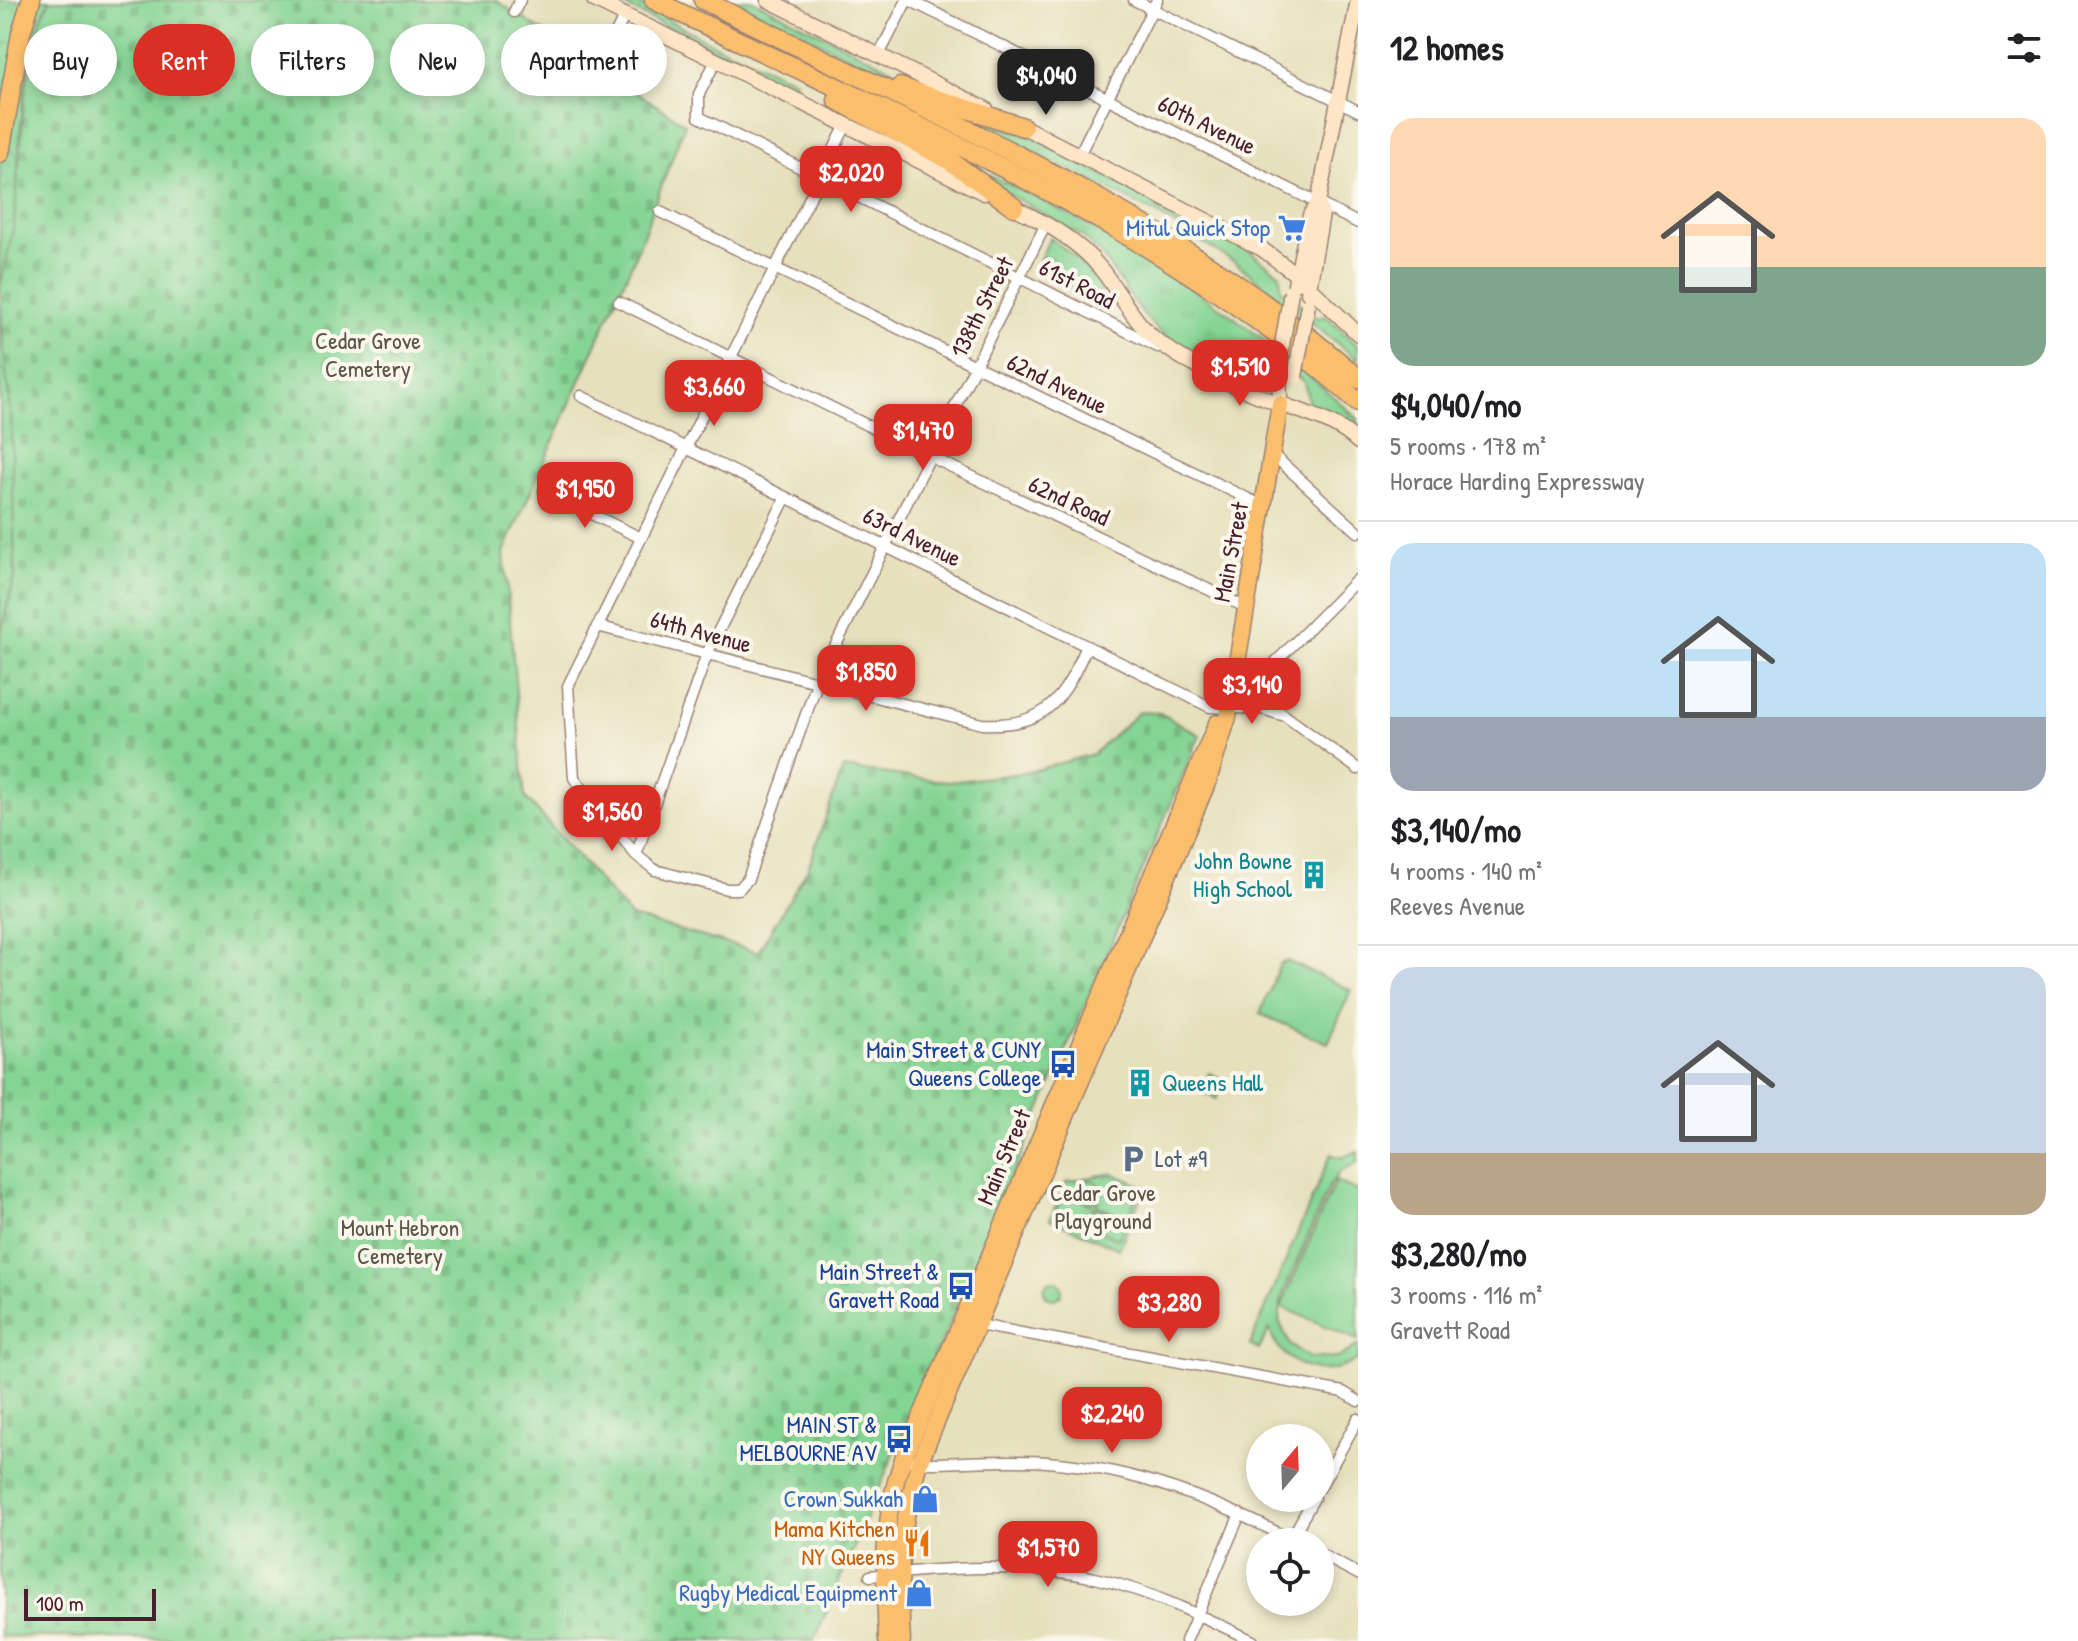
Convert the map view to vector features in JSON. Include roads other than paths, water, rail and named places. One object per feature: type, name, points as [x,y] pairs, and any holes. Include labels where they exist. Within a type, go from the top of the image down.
[{"type":"highway","points":[[0,153],[21,33],[31,0]]},
{"type":"highway","points":[[654,0],[827,82],[1138,240],[1245,310],[1358,402]]},
{"type":"highway","points":[[703,0],[1079,187],[1162,233],[1267,303],[1358,378]]},
{"type":"highway","points":[[807,52],[851,63],[918,94],[1023,127]]},
{"type":"highway","points":[[767,56],[869,119],[962,169],[1014,207]]},
{"type":"highway","points":[[0,133],[0,146]]},
{"type":"main road","points":[[594,0],[1046,224],[1090,256],[1141,326],[1181,357],[1280,404],[1332,424],[1358,442]]},
{"type":"main road","points":[[768,0],[1239,236],[1302,281],[1358,334]]},
{"type":"main road","name":"Main Street","points":[[887,1641],[884,1575],[902,1522],[911,1461],[968,1322],[1208,781],[1227,724],[1232,679],[1265,507],[1280,404],[1279,363],[1291,292],[1302,281],[1322,214],[1318,203],[1358,0]]},
{"type":"main road","name":"Main Street","points":[[1280,404],[1295,376],[1308,305],[1302,281]]},
{"type":"main road","name":"Main Street","points":[[884,1575],[902,1641]]},
{"type":"street","points":[[514,12],[520,0]]},
{"type":"street","points":[[879,55],[908,0]]},
{"type":"street","name":"60th Avenue","points":[[908,0],[1358,223]]},
{"type":"street","points":[[1134,0],[1155,5],[1358,111]]},
{"type":"street","points":[[1079,155],[1155,5]]},
{"type":"street","points":[[620,24],[625,15]]},
{"type":"street","name":"61st Road","points":[[716,61],[699,94],[699,117],[818,179],[1181,357]]},
{"type":"street","points":[[636,855],[574,778],[568,686],[846,125]]},
{"type":"street","name":"62nd Avenue","points":[[660,212],[1265,507]]},
{"type":"street","name":"138th Street","points":[[636,855],[655,870],[682,880],[739,889],[748,879],[817,683],[1046,224]]},
{"type":"street","name":"62nd Road","points":[[619,302],[931,457],[1245,607]]},
{"type":"street","name":"63rd Avenue","points":[[581,396],[1210,707],[1263,709],[1282,715]]},
{"type":"street","points":[[1272,454],[1358,532]]},
{"type":"street","points":[[544,491],[641,538]]},
{"type":"street","points":[[636,855],[707,654],[786,497]]},
{"type":"street","points":[[1255,683],[1358,579]]},
{"type":"street","name":"64th Avenue","points":[[597,626],[994,725],[1033,716],[1050,708],[1062,696],[1087,646]]},
{"type":"street","points":[[1232,679],[1255,683]]},
{"type":"street","points":[[1255,683],[1258,696],[1358,768]]},
{"type":"street","points":[[968,1322],[1343,1392],[1358,1401]]},
{"type":"street","points":[[1334,1462],[1358,1419]]},
{"type":"street","points":[[911,1461],[1025,1461],[1080,1466],[1179,1488],[1268,1528]]},
{"type":"street","points":[[1186,1641],[1240,1514]]},
{"type":"street","points":[[1334,1561],[1358,1574]]},
{"type":"street","points":[[884,1575],[1015,1569],[1051,1572],[1112,1583],[1197,1614],[1253,1641]]},
{"type":"place","name":"Mitul Quick Stop","points":[[1292,228]]},
{"type":"place","name":"John Bowne High School","points":[[1314,875]]},
{"type":"place","name":"Main Street & CUNY Queens College","points":[[1063,1064]]},
{"type":"place","name":"Queens Hall","points":[[1140,1083]]},
{"type":"place","name":"Lot #9","points":[[1133,1159]]},
{"type":"place","name":"Main Street & Gravett Road","points":[[961,1286]]},
{"type":"place","name":"MAIN ST & MELBOURNE AV","points":[[899,1439]]},
{"type":"place","name":"Crown Sukkah","points":[[925,1499]]},
{"type":"place","name":"Mama Kitchen NY Queens","points":[[917,1543]]},
{"type":"place","name":"Rugby Medical Equipment","points":[[919,1593]]},
{"type":"park label","name":"Cedar Grove Cemetery","points":[[368,355]]},
{"type":"park label","name":"Cedar Grove Playground","points":[[1103,1207]]},
{"type":"park label","name":"Mount Hebron Cemetery","points":[[400,1242]]}]
